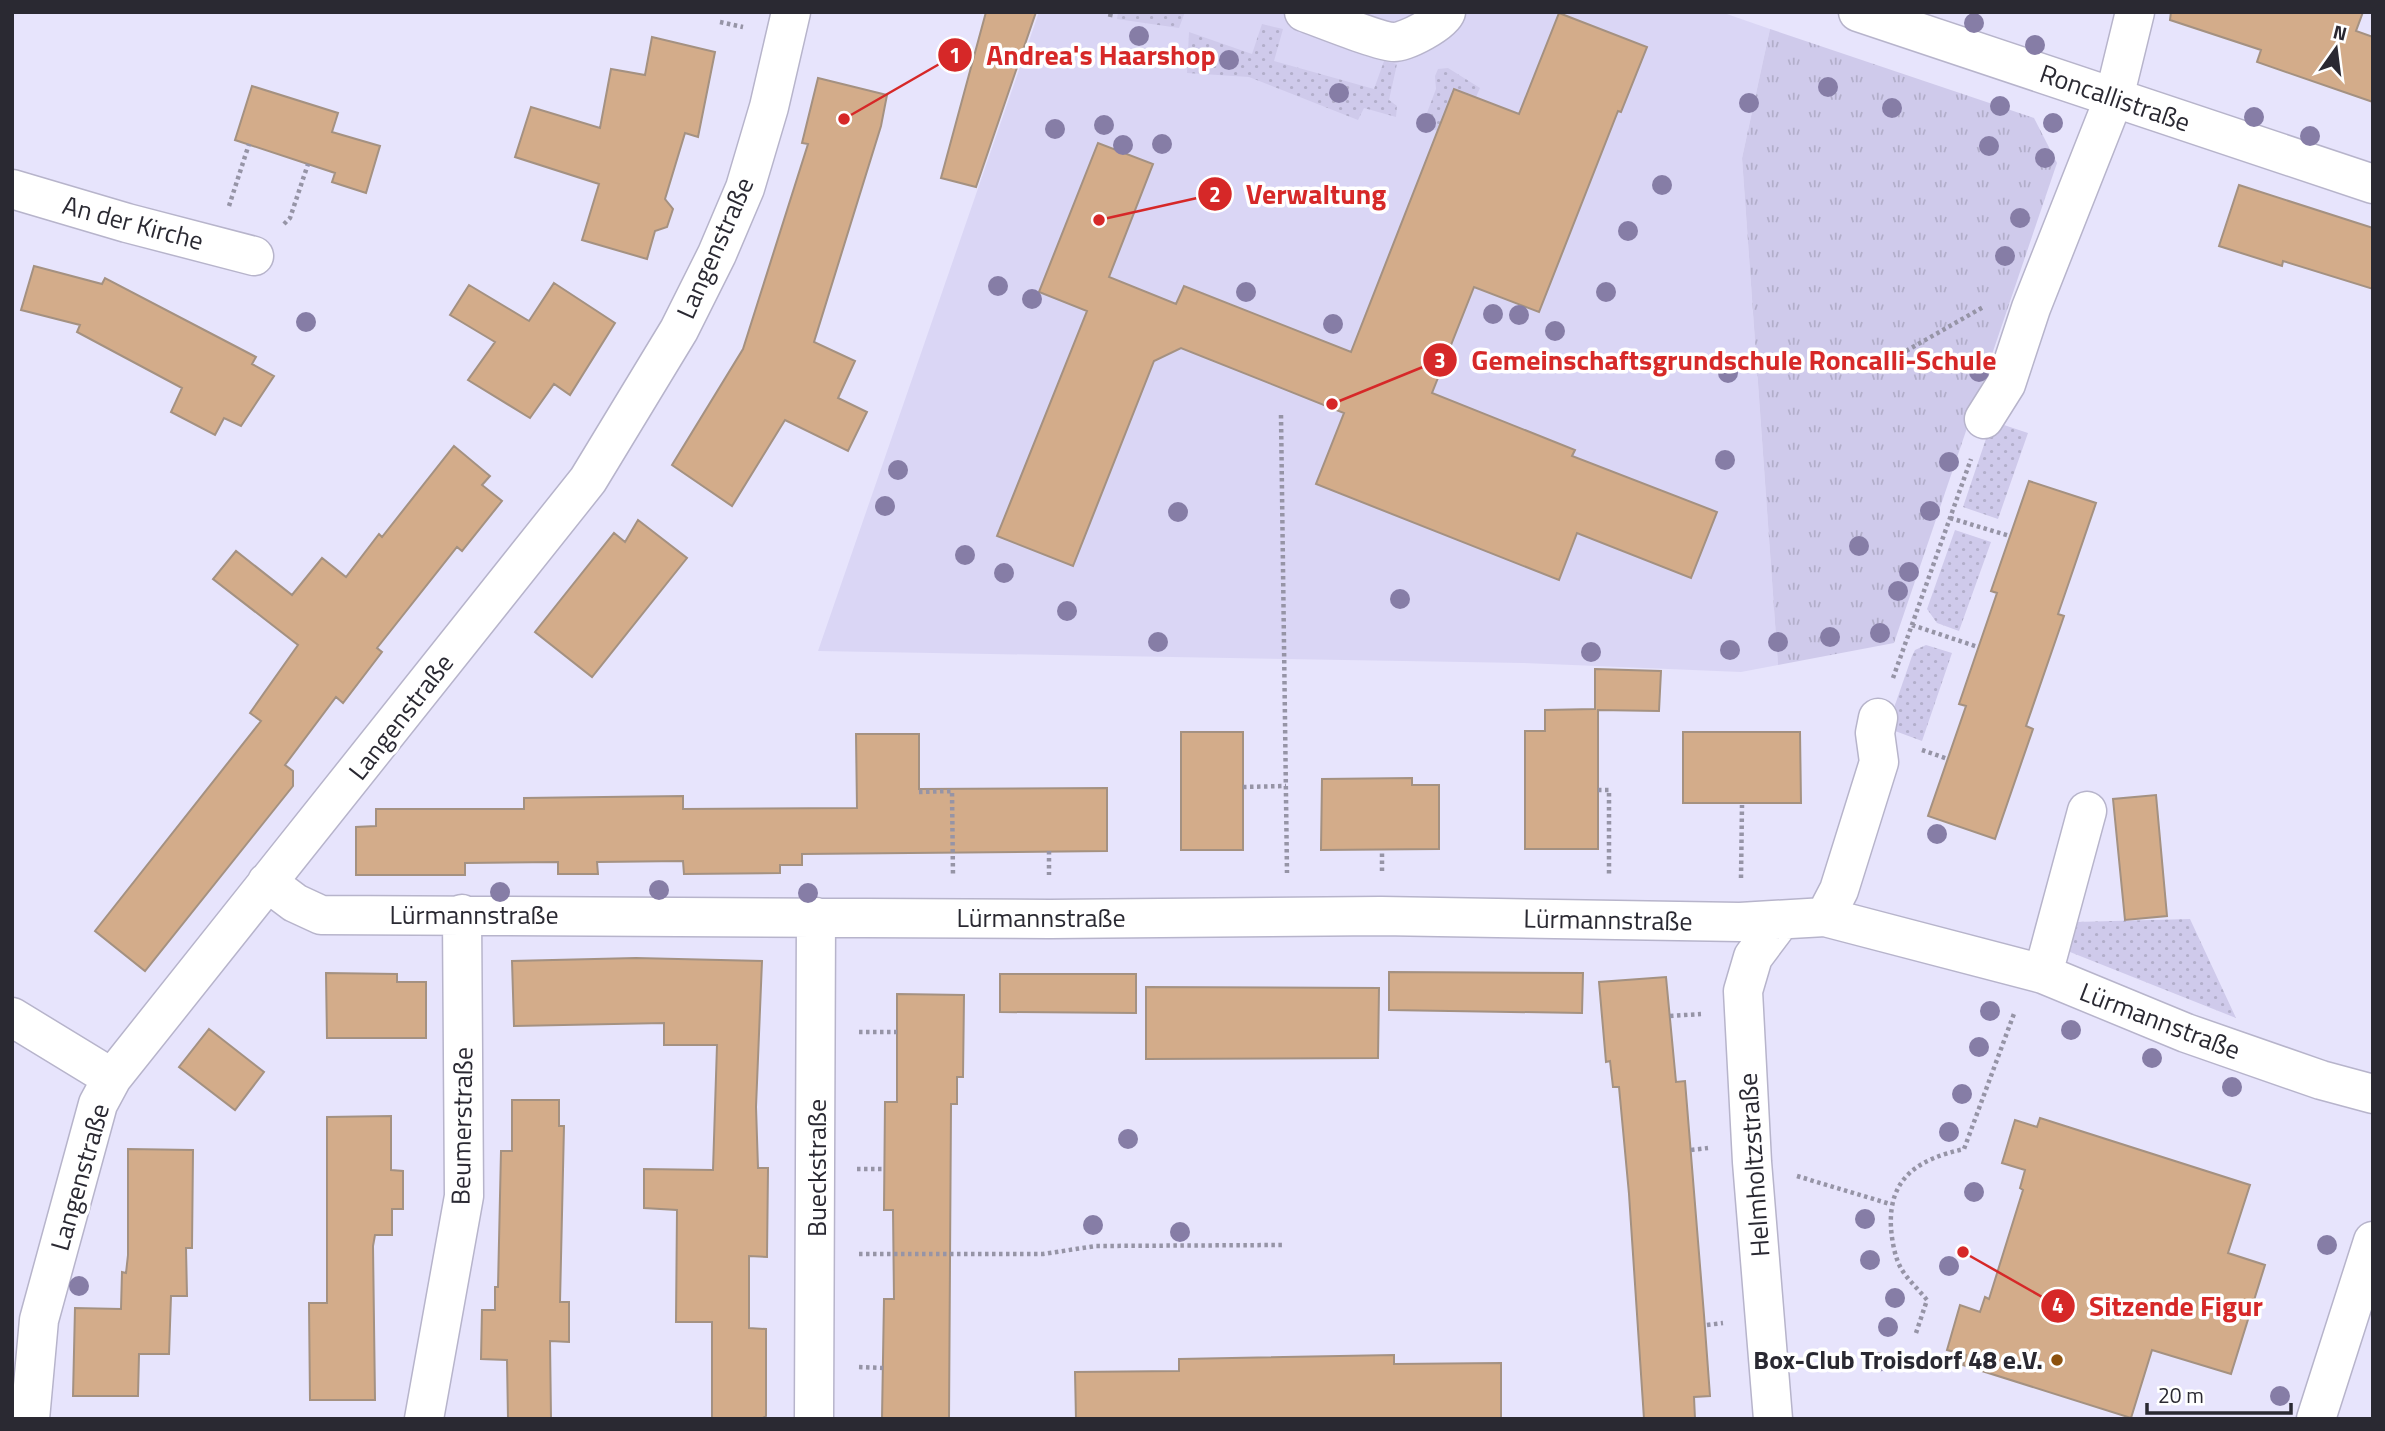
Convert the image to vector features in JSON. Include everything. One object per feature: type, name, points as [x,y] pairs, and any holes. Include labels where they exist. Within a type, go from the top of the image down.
[{"type":"street","name":"Langenstraße","points":[[30,1419],[39,1320],[98,1104],[111,1079],[589,481],[679,330],[717,254],[745,188],[769,107],[791,12]]},
{"type":"street","points":[[1304,12],[1395,43],[1423,32],[1444,17],[1446,12]]},
{"type":"street","name":"Roncallistraße","points":[[1858,12],[2373,184]]},
{"type":"street","points":[[1984,419],[2006,384],[2031,308],[2113,98],[2135,12]]},
{"type":"street","name":"An der Kirche","points":[[12,189],[251,255]]},
{"type":"street","points":[[1825,917],[1839,890],[1879,762],[1875,733],[1878,718]]},
{"type":"street","points":[[2036,972],[2087,811]]},
{"type":"street","name":"Lürmannstraße","points":[[267,881],[295,903],[321,915],[816,918],[1288,916],[1740,922],[1825,917],[2036,972],[2208,1041],[2321,1080],[2373,1094]]},
{"type":"street","name":"Beumerstraße","points":[[424,1419],[464,1196],[461,914]]},
{"type":"street","name":"Bueckstraße","points":[[814,1419],[816,918]]},
{"type":"street","name":"Helmholtzstraße","points":[[1773,1419],[1752,1162],[1742,991],[1754,957],[1780,921]]},
{"type":"street","points":[[12,1017],[111,1079]]},
{"type":"street","points":[[2316,1419],[2373,1241]]},
{"type":"path","points":[[249,144],[228,209],[251,255],[290,218],[308,164]]},
{"type":"path","points":[[1906,351],[1997,299],[2031,308]]},
{"type":"path","points":[[1281,415],[1288,916]]},
{"type":"path","points":[[1878,718],[1984,419]]},
{"type":"path","points":[[1951,518],[2010,536]]},
{"type":"path","points":[[1912,625],[1978,647]]},
{"type":"path","points":[[1243,786],[1286,786]]},
{"type":"path","points":[[1598,790],[1609,790],[1609,920]]},
{"type":"path","points":[[919,792],[952,791],[954,918]]},
{"type":"path","points":[[1740,922],[1742,805]]},
{"type":"path","points":[[1916,1333],[1927,1300],[1901,1268],[1891,1239],[1890,1204],[1902,1179],[1920,1164],[1938,1154],[1964,1149],[2036,972]]},
{"type":"path","points":[[1752,1162],[1890,1204]]},
{"type":"path","points":[[816,1254],[1042,1254],[1096,1246],[1283,1245]]},
{"type":"shaded area","points":[[1039,12],[1721,12],[1770,29],[1742,158],[1778,665],[1741,672],[1523,663],[818,651]]},
{"type":"green space","points":[[1118,12],[1185,12],[1179,28],[1117,19]]},
{"type":"green space","points":[[1262,24],[1283,29],[1274,61],[1374,89],[1384,61],[1397,64],[1389,100],[1397,106],[1396,117],[1364,108],[1358,120],[1249,77],[1187,73],[1189,32],[1252,54]]},
{"type":"green space","points":[[1770,29],[2034,118],[2057,163],[1894,643],[1778,665],[1742,158]]},
{"type":"green space","points":[[1448,68],[1480,88],[1476,97],[1454,90],[1438,131],[1422,126],[1436,89],[1435,76],[1438,69]]},
{"type":"green space","points":[[1992,421],[2028,433],[1998,519],[1963,507]]},
{"type":"green space","points":[[1955,530],[1991,542],[1959,631],[1937,623],[1927,609]]},
{"type":"green space","points":[[1926,645],[1952,653],[1922,741],[1887,728],[1912,656],[1915,650]]},
{"type":"green space","points":[[2190,919],[2236,1018],[2065,950],[2075,922]]},
{"type":"building","points":[[986,12],[1036,12],[976,187],[941,178]]},
{"type":"building","points":[[2171,12],[2363,12],[2356,31],[2373,37],[2373,102],[2257,62],[2261,50],[2170,20]]},
{"type":"building","points":[[1559,13],[1647,47],[1621,112],[1618,111],[1539,312],[1474,287],[1432,393],[1575,450],[1572,456],[1717,512],[1691,578],[1577,533],[1559,580],[1316,484],[1344,413],[1181,348],[1154,361],[1073,566],[997,536],[1087,311],[1039,292],[1098,143],[1153,164],[1109,277],[1176,304],[1184,286],[1351,352],[1454,89],[1519,114]]},
{"type":"building","points":[[652,37],[715,52],[698,137],[685,133],[665,199],[673,209],[667,227],[655,231],[647,259],[582,240],[599,184],[515,157],[531,107],[600,128],[611,69],[645,75]]},
{"type":"building","points":[[818,78],[887,95],[881,126],[814,342],[855,361],[838,398],[867,412],[848,451],[785,420],[732,506],[672,465],[743,349],[808,144],[802,143]]},
{"type":"building","points":[[252,86],[338,113],[332,132],[380,146],[366,193],[332,182],[335,173],[235,140]]},
{"type":"building","points":[[2239,185],[2373,228],[2373,289],[2283,261],[2282,266],[2219,246]]},
{"type":"building","points":[[34,266],[102,284],[105,278],[256,357],[252,364],[274,376],[241,426],[224,418],[215,435],[171,412],[182,388],[77,332],[80,325],[21,310]]},
{"type":"building","points":[[554,283],[615,323],[570,395],[554,384],[530,418],[468,380],[495,342],[450,315],[469,285],[529,321]]},
{"type":"building","points":[[454,446],[490,476],[482,485],[502,501],[462,551],[457,547],[377,648],[382,652],[343,703],[336,697],[285,765],[293,771],[293,786],[145,971],[95,931],[261,721],[250,713],[298,645],[213,579],[236,551],[292,595],[322,558],[346,577],[379,534],[382,537]]},
{"type":"building","points":[[2029,481],[2096,503],[2058,614],[2064,616],[2026,726],[2033,729],[1995,839],[1928,816],[1966,706],[1959,704],[1997,593],[1991,591]]},
{"type":"building","points":[[638,520],[687,558],[592,677],[535,632],[614,533],[625,542]]},
{"type":"building","points":[[1595,669],[1661,671],[1659,711],[1598,710],[1598,849],[1525,849],[1525,731],[1545,731],[1545,710],[1595,709]]},
{"type":"building","points":[[1181,732],[1243,732],[1243,850],[1181,850]]},
{"type":"building","points":[[1683,732],[1800,732],[1801,803],[1683,803]]},
{"type":"building","points":[[856,734],[919,734],[919,789],[1107,788],[1107,851],[802,854],[802,865],[780,865],[780,873],[684,874],[683,861],[597,862],[598,874],[558,874],[558,862],[465,863],[465,875],[356,875],[356,827],[376,826],[376,809],[524,809],[524,798],[683,796],[683,809],[857,808]]},
{"type":"building","points":[[1412,778],[1412,785],[1439,785],[1439,849],[1321,850],[1322,779]]},
{"type":"building","points":[[2156,795],[2167,916],[2125,920],[2113,799]]},
{"type":"building","points":[[636,958],[762,961],[756,1107],[758,1168],[768,1168],[767,1257],[749,1256],[749,1328],[766,1329],[766,1416],[761,1419],[712,1419],[712,1322],[676,1322],[677,1210],[644,1208],[644,1169],[713,1170],[717,1045],[664,1045],[664,1023],[514,1026],[512,961]]},
{"type":"building","points":[[1389,972],[1583,973],[1582,1013],[1389,1010]]},
{"type":"building","points":[[326,973],[397,974],[397,982],[426,982],[426,1038],[327,1038]]},
{"type":"building","points":[[1000,974],[1136,974],[1136,1013],[1000,1012]]},
{"type":"building","points":[[1666,977],[1676,1082],[1685,1081],[1710,1396],[1694,1397],[1695,1419],[1644,1419],[1619,1087],[1613,1087],[1610,1061],[1606,1062],[1599,982]]},
{"type":"building","points":[[1146,987],[1379,988],[1378,1058],[1146,1059]]},
{"type":"building","points":[[897,994],[964,995],[963,1077],[957,1077],[957,1104],[951,1104],[949,1419],[882,1419],[884,1299],[894,1299],[893,1210],[884,1210],[885,1102],[897,1102]]},
{"type":"building","points":[[209,1029],[264,1072],[235,1110],[179,1067]]},
{"type":"building","points":[[512,1100],[559,1100],[559,1126],[564,1126],[560,1302],[569,1302],[569,1342],[550,1341],[551,1419],[508,1419],[507,1360],[481,1359],[482,1310],[495,1310],[495,1287],[498,1287],[501,1151],[512,1151]]},
{"type":"building","points":[[391,1116],[391,1170],[403,1171],[403,1209],[392,1209],[392,1235],[375,1235],[373,1246],[375,1400],[310,1400],[309,1303],[327,1303],[327,1117]]},
{"type":"building","points":[[2040,1118],[2250,1185],[2228,1253],[2265,1265],[2231,1374],[2152,1350],[2131,1418],[1963,1365],[1966,1355],[1947,1350],[1960,1305],[1980,1312],[1985,1297],[1989,1299],[2023,1190],[2020,1188],[2025,1170],[2002,1163],[2015,1120],[2037,1127]]},
{"type":"building","points":[[128,1149],[193,1150],[192,1248],[186,1248],[187,1296],[171,1296],[169,1354],[139,1354],[138,1396],[73,1396],[75,1308],[121,1309],[122,1272],[126,1273],[128,1255]]},
{"type":"building","points":[[1394,1355],[1394,1364],[1501,1363],[1501,1419],[1076,1419],[1075,1372],[1179,1371],[1179,1359]]},
{"type":"place","name":"Andrea's Haarshop","points":[[844,119]]},
{"type":"place","name":"Verwaltung","points":[[1099,220]]},
{"type":"place","name":"Gemeinschaftsgrundschule Roncalli-Schule","points":[[1332,404]]},
{"type":"place","name":"Sitzende Figur","points":[[1963,1252]]},
{"type":"place","name":"Box-Club Troisdorf 48 e.V.","points":[[2057,1360]]}]
